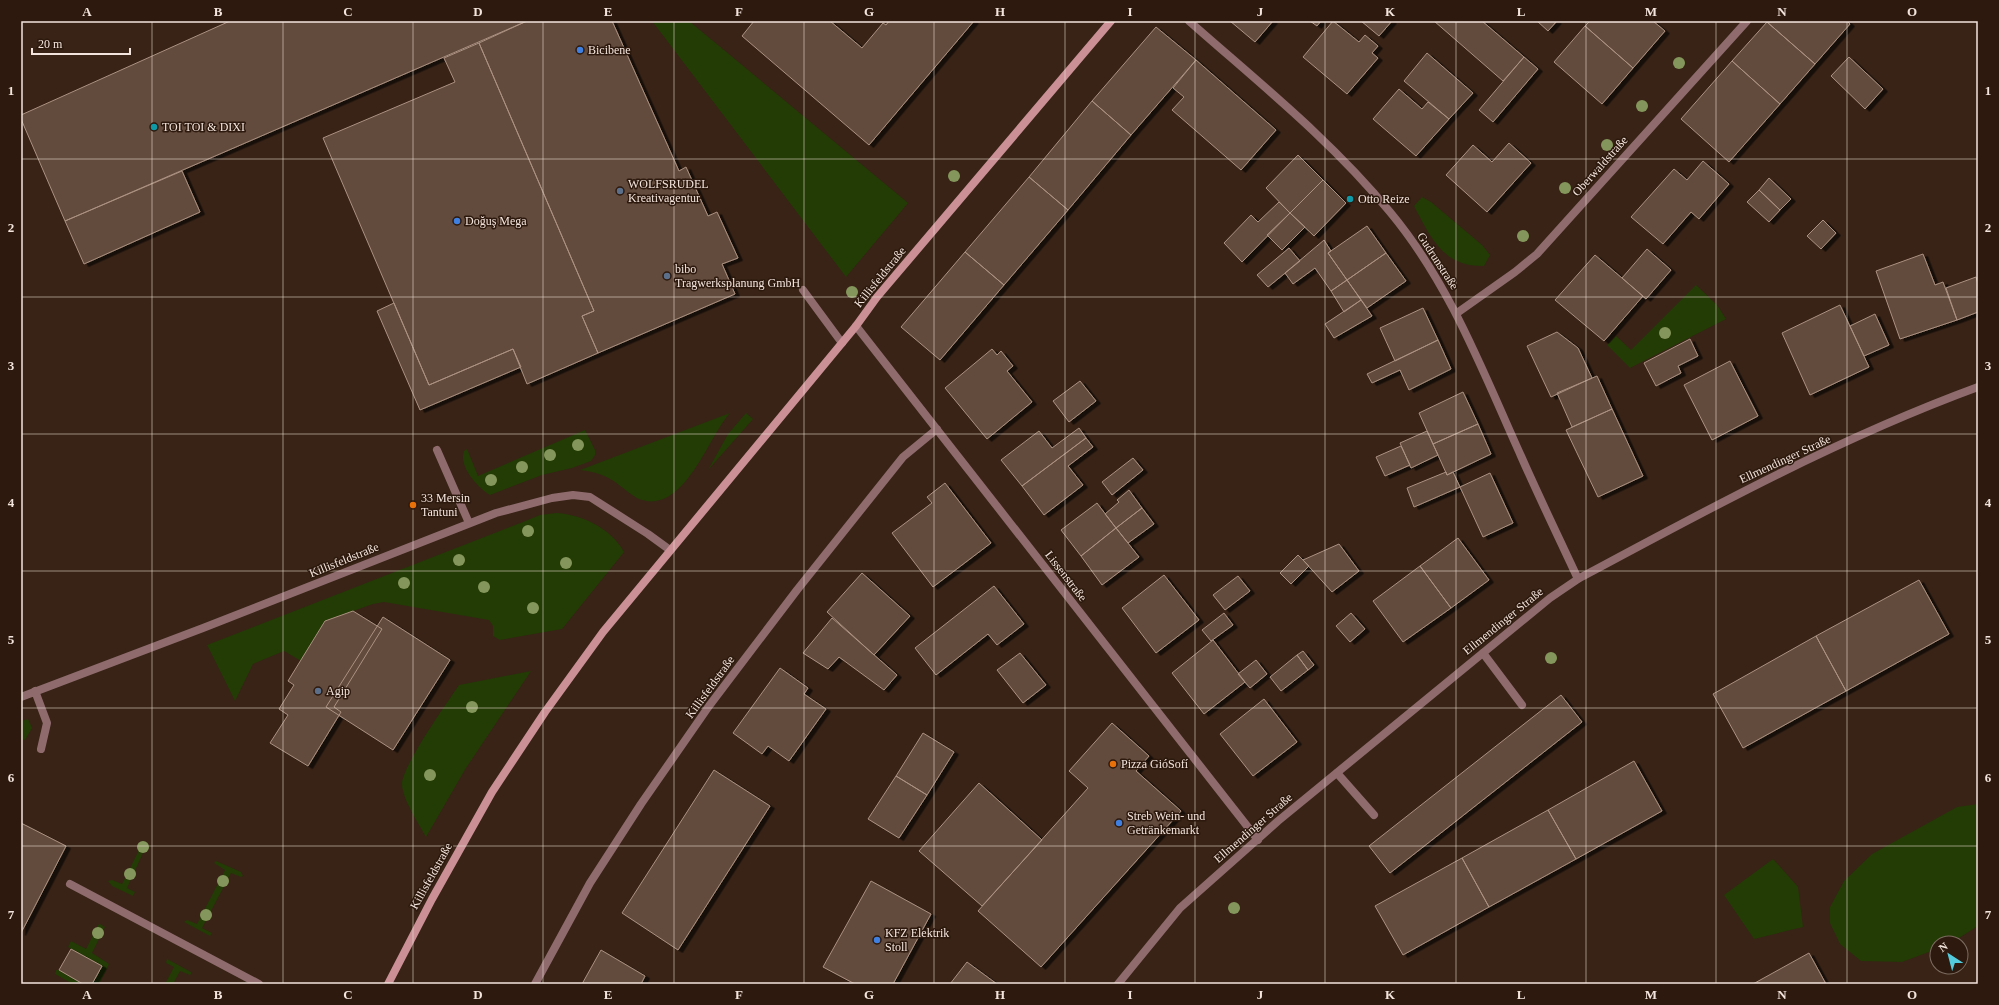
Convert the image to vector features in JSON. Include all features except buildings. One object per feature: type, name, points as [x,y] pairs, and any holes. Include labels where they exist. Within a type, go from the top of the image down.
[{"type":"main road","name":"Killisfeldstraße","points":[[388,984],[432,899],[496,785],[545,712],[603,632],[856,326],[877,297],[1111,21]]},
{"type":"street","name":"Gudrunstraße","points":[[1189,21],[1346,161],[1391,213],[1428,265],[1457,313],[1578,579]]},
{"type":"street","name":"Oberwaldstraße","points":[[1457,313],[1515,272],[1537,254],[1747,21]]},
{"type":"street","points":[[803,290],[842,343]]},
{"type":"street","name":"Lissenstraße","points":[[856,326],[1258,840]]},
{"type":"street","name":"Ellmendinger Straße","points":[[1118,984],[1180,908],[1337,773],[1550,598],[1578,579],[1779,473],[1940,401],[1978,387]]},
{"type":"street","name":"Killisfeldstraße","points":[[535,984],[590,883],[641,804],[709,706],[797,590],[903,457],[937,429]]},
{"type":"street","points":[[437,450],[469,523]]},
{"type":"street","name":"Killisfeldstraße","points":[[21,697],[203,628],[469,523],[496,513],[552,498],[579,496],[590,498],[603,504],[670,550]]},
{"type":"street","points":[[1482,653],[1522,705]]},
{"type":"street","points":[[35,692],[47,723],[41,749]]},
{"type":"street","points":[[1337,773],[1374,815]]},
{"type":"street","points":[[70,884],[259,984]]},
{"type":"green space","points":[[652,21],[689,21],[908,203],[846,277]]},
{"type":"green space","points":[[1422,197],[1431,202],[1482,245],[1490,255],[1484,266],[1458,262],[1448,256],[1440,248],[1426,229],[1414,206]]},
{"type":"green space","points":[[1696,285],[1717,305],[1726,319],[1630,368],[1607,345],[1616,336],[1631,350]]},
{"type":"green space","points":[[730,413],[682,486],[669,496],[655,501],[639,499],[605,476],[580,470]]},
{"type":"green space","points":[[746,413],[753,419],[708,470],[728,434]]},
{"type":"green space","points":[[585,430],[595,450],[595,455],[591,461],[572,468],[542,475],[490,495],[475,482],[466,470],[463,457],[464,451],[467,449],[478,476]]},
{"type":"green space","points":[[556,513],[585,519],[603,529],[618,543],[624,552],[562,629],[500,640],[493,636],[493,626],[489,620],[384,602],[373,604],[325,621],[301,661],[284,651],[253,664],[235,701],[207,645],[540,515]]},
{"type":"green space","points":[[531,671],[466,768],[426,837],[408,804],[402,784],[409,763],[426,734],[459,685]]},
{"type":"green space","points":[[28,719],[32,728],[25,740],[21,739],[21,721]]},
{"type":"green space","points":[[1978,804],[1978,926],[1964,935],[1929,935],[1929,952],[1902,962],[1861,961],[1840,944],[1830,923],[1830,907],[1844,881],[1872,854],[1957,807]]},
{"type":"green space","points":[[143,842],[147,844],[127,888],[135,892],[133,896],[112,886],[108,881],[112,880],[122,884]]},
{"type":"green space","points":[[1773,859],[1798,887],[1803,927],[1754,939],[1724,895]]},
{"type":"green space","points":[[216,861],[241,872],[243,876],[241,877],[231,873],[202,928],[212,933],[210,936],[184,922],[187,920],[197,924],[225,870],[214,863]]},
{"type":"green space","points":[[100,924],[105,927],[92,953],[109,964],[99,984],[92,984],[102,966],[68,947],[71,941],[86,949],[98,925]]},
{"type":"green space","points":[[167,959],[191,972],[191,974],[190,975],[180,971],[173,984],[165,984],[174,967],[166,963]]},
{"type":"green space","points":[[56,970],[59,970],[83,984],[73,984],[55,974]]},
{"type":"place","name":"Bicibene","points":[[580,50]]},
{"type":"place","name":"TOI TOI & DIXI","points":[[154,127]]},
{"type":"place","name":"WOLFSRUDEL Kreativagentur","points":[[620,191]]},
{"type":"place","name":"Otto Reize","points":[[1350,199]]},
{"type":"place","name":"Doğuş Mega","points":[[457,221]]},
{"type":"place","name":"bibo Tragwerksplanung GmbH","points":[[667,276]]},
{"type":"place","name":"33 Mersin Tantuni","points":[[413,505]]},
{"type":"place","name":"Agip","points":[[318,691]]},
{"type":"place","name":"Pizza GióSofí","points":[[1113,764]]},
{"type":"place","name":"Streb Wein- und Getränkemarkt","points":[[1119,823]]},
{"type":"place","name":"KFZ Elektrik Stoll","points":[[877,940]]}]
